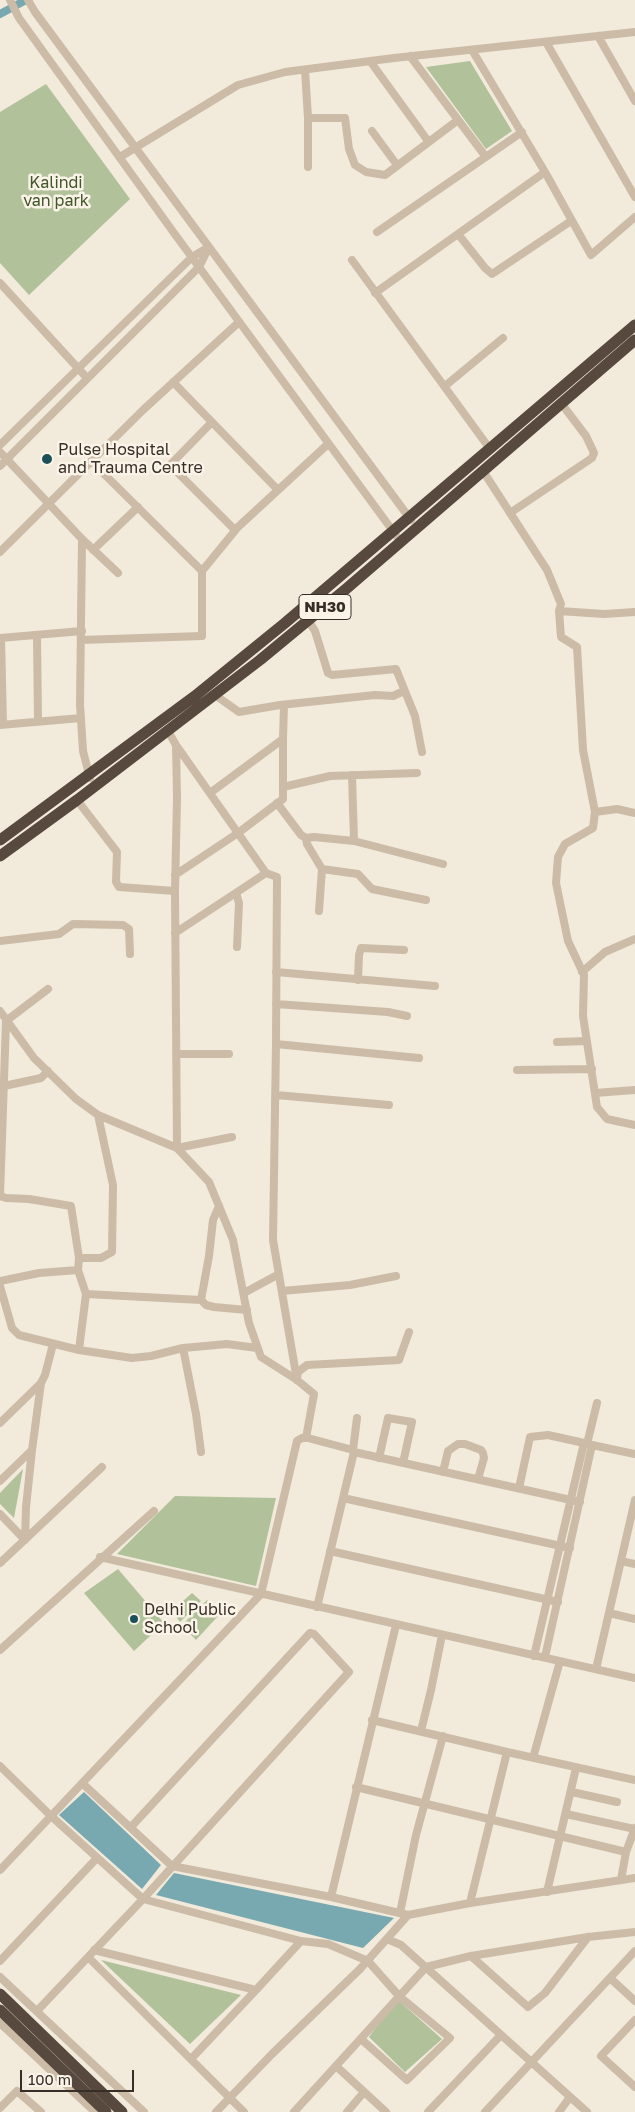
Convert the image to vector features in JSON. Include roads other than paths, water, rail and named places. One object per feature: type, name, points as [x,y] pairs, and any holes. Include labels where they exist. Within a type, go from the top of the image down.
[{"type":"highway","name":"NH30","points":[[0,840],[195,696],[393,532],[635,325]]},
{"type":"highway","name":"NH30","points":[[0,856],[215,695],[308,620],[418,528],[635,340]]},
{"type":"highway","points":[[0,1994],[122,2112]]},
{"type":"highway","points":[[0,2010],[106,2112]]},
{"type":"street","points":[[10,0],[17,13],[120,158],[401,542]]},
{"type":"street","points":[[30,3],[418,528]]},
{"type":"street","points":[[120,158],[238,85],[285,72],[410,56],[635,32]]},
{"type":"street","points":[[598,36],[635,101]]},
{"type":"street","points":[[546,42],[635,197]]},
{"type":"street","points":[[472,50],[522,132],[570,221],[591,255],[635,217]]},
{"type":"street","points":[[410,56],[486,157]]},
{"type":"street","points":[[370,61],[428,141]]},
{"type":"street","points":[[305,70],[308,118],[308,167]]},
{"type":"street","points":[[308,118],[345,118],[352,158],[359,169],[385,175],[458,120]]},
{"type":"street","points":[[372,131],[397,165]]},
{"type":"street","points":[[377,232],[522,132]]},
{"type":"street","points":[[375,292],[545,172]]},
{"type":"street","points":[[458,234],[484,268],[492,274],[570,221]]},
{"type":"street","points":[[0,445],[192,257],[209,247]]},
{"type":"street","points":[[0,466],[199,267],[209,247]]},
{"type":"street","points":[[352,260],[490,449]]},
{"type":"street","points":[[0,283],[87,378]]},
{"type":"street","points":[[0,552],[174,382],[239,322]]},
{"type":"street","points":[[445,386],[503,338]]},
{"type":"street","points":[[174,382],[278,490]]},
{"type":"street","points":[[510,513],[592,458],[594,453],[586,436],[561,403]]},
{"type":"street","points":[[212,422],[170,465],[235,530]]},
{"type":"street","points":[[81,640],[202,636],[202,571],[235,530],[328,444]]},
{"type":"street","points":[[0,452],[82,539],[118,574]]},
{"type":"street","points":[[92,461],[202,571]]},
{"type":"street","points":[[483,471],[547,570],[561,604],[559,611],[561,637],[577,647],[583,750],[595,812],[593,828],[566,844],[558,857],[556,883],[568,941],[584,976],[584,1016],[597,1107],[607,1119],[635,1125]]},
{"type":"street","points":[[93,550],[138,507]]},
{"type":"street","points":[[82,539],[81,718],[83,751],[89,775],[95,786]]},
{"type":"street","points":[[559,611],[604,614],[635,612]]},
{"type":"street","points":[[308,620],[315,631],[328,673],[332,675],[396,669],[415,716],[422,752]]},
{"type":"street","points":[[81,718],[1,724],[0,638],[82,631]]},
{"type":"street","points":[[38,635],[38,721]]},
{"type":"street","points":[[215,695],[239,712],[375,695],[393,696],[404,691]]},
{"type":"street","points":[[175,875],[238,833],[283,798],[284,705]]},
{"type":"street","points":[[168,731],[266,873],[277,877],[273,1240],[297,1380]]},
{"type":"street","points":[[210,793],[283,739]]},
{"type":"street","points":[[176,745],[177,1148]]},
{"type":"street","points":[[283,787],[330,776],[416,773]]},
{"type":"street","points":[[352,775],[354,840]]},
{"type":"street","points":[[77,800],[117,852],[116,882],[118,887],[175,891]]},
{"type":"street","points":[[277,803],[301,835],[306,838],[354,840],[443,864]]},
{"type":"street","points":[[595,812],[617,809],[635,813]]},
{"type":"street","points":[[306,838],[307,844],[322,869],[319,910]]},
{"type":"street","points":[[322,869],[358,874],[372,889],[426,900]]},
{"type":"street","points":[[176,933],[266,873]]},
{"type":"street","points":[[236,893],[239,904],[238,947]]},
{"type":"street","points":[[0,940],[58,934],[73,924],[123,926],[129,929],[130,954]]},
{"type":"street","points":[[582,972],[605,952],[635,938]]},
{"type":"street","points":[[358,980],[358,955],[361,948],[404,950]]},
{"type":"street","points":[[276,972],[435,986]]},
{"type":"street","points":[[6,1021],[48,989]]},
{"type":"street","points":[[276,1004],[388,1012],[406,1016]]},
{"type":"street","points":[[0,1011],[34,1058],[76,1099],[98,1115],[177,1148],[209,1182],[233,1240],[246,1310],[261,1357],[297,1380],[314,1394],[306,1438]]},
{"type":"street","points":[[6,1021],[0,1196],[71,1206],[79,1258],[78,1270],[86,1294],[79,1350]]},
{"type":"street","points":[[557,1042],[587,1041]]},
{"type":"street","points":[[276,1044],[419,1058]]},
{"type":"street","points":[[177,1054],[229,1054]]},
{"type":"street","points":[[517,1070],[592,1068]]},
{"type":"street","points":[[4,1086],[42,1078],[48,1072]]},
{"type":"street","points":[[595,1092],[635,1090]]},
{"type":"street","points":[[276,1095],[389,1105]]},
{"type":"street","points":[[79,1258],[101,1258],[112,1252],[113,1185],[98,1115]]},
{"type":"street","points":[[177,1148],[232,1136]]},
{"type":"street","points":[[201,1300],[210,1256],[213,1220],[219,1206]]},
{"type":"street","points":[[0,1281],[39,1273],[78,1270]]},
{"type":"street","points":[[244,1293],[279,1274]]},
{"type":"street","points":[[282,1291],[350,1285],[396,1276]]},
{"type":"street","points":[[0,1286],[12,1328],[18,1335],[53,1344],[132,1358],[151,1356],[183,1348],[227,1344],[257,1348]]},
{"type":"street","points":[[86,1294],[201,1300],[206,1305],[214,1307],[246,1310]]},
{"type":"street","points":[[297,1380],[298,1372],[307,1365],[399,1360],[408,1332]]},
{"type":"street","points":[[0,1423],[41,1383],[46,1375],[53,1344]]},
{"type":"street","points":[[183,1348],[196,1414],[201,1452]]},
{"type":"street","points":[[25,1540],[26,1506],[41,1383]]},
{"type":"street","points":[[534,1656],[571,1500],[588,1444],[597,1403]]},
{"type":"street","points":[[317,1607],[353,1451],[357,1418]]},
{"type":"street","points":[[379,1458],[388,1418],[412,1422],[403,1463]]},
{"type":"street","points":[[519,1488],[530,1437],[548,1435],[635,1454]]},
{"type":"street","points":[[0,1870],[261,1594],[297,1441],[306,1438],[379,1458],[580,1502]]},
{"type":"street","points":[[444,1472],[448,1451],[458,1444],[465,1444],[481,1450],[483,1453],[484,1458],[478,1479]]},
{"type":"street","points":[[545,1657],[580,1502],[588,1444]]},
{"type":"street","points":[[0,1481],[32,1450]]},
{"type":"street","points":[[0,1563],[102,1467]]},
{"type":"street","points":[[343,1498],[570,1548]]},
{"type":"street","points":[[596,1669],[608,1613],[634,1513],[635,1500]]},
{"type":"street","points":[[0,1650],[100,1557],[154,1511]]},
{"type":"street","points":[[0,1514],[25,1540]]},
{"type":"street","points":[[330,1551],[558,1602]]},
{"type":"street","points":[[100,1557],[635,1678]]},
{"type":"street","points":[[621,1561],[635,1564]]},
{"type":"street","points":[[608,1613],[635,1619]]},
{"type":"street","points":[[331,1897],[396,1624]]},
{"type":"street","points":[[37,2011],[143,1899],[350,1672],[314,1634],[310,1633],[130,1828]]},
{"type":"street","points":[[420,1731],[431,1690],[442,1635]]},
{"type":"street","points":[[533,1758],[560,1660]]},
{"type":"street","points":[[372,1720],[635,1780]]},
{"type":"street","points":[[216,2112],[272,2054],[368,1961],[387,1939],[404,1914],[424,1804],[443,1736]]},
{"type":"street","points":[[470,1903],[507,1752]]},
{"type":"street","points":[[0,1766],[51,1816],[143,1899],[301,1941],[328,1944],[368,1961],[400,1996],[450,2038],[407,2080],[361,2039]]},
{"type":"street","points":[[547,1892],[572,1792],[576,1768]]},
{"type":"street","points":[[82,1783],[172,1866],[331,1897],[404,1914],[635,1878]]},
{"type":"street","points":[[356,1787],[626,1852]]},
{"type":"street","points":[[572,1792],[617,1802]]},
{"type":"street","points":[[566,1814],[635,1828],[626,1852],[621,1880]]},
{"type":"street","points":[[0,1961],[98,1858]]},
{"type":"street","points":[[294,2112],[426,1967],[471,1956],[588,1937],[635,1932]]},
{"type":"street","points":[[471,1956],[528,2007],[545,1993],[588,1937]]},
{"type":"street","points":[[387,1939],[400,1945],[426,1967],[500,2036],[587,2112]]},
{"type":"street","points":[[191,2059],[301,1941]]},
{"type":"street","points":[[94,1950],[256,1990]]},
{"type":"street","points":[[485,2112],[635,1951]]},
{"type":"street","points":[[88,1957],[244,2112]]},
{"type":"street","points":[[0,1977],[144,2112]]},
{"type":"street","points":[[610,1978],[635,2001]]},
{"type":"street","points":[[635,2020],[601,2056],[635,2087]]},
{"type":"street","points":[[0,2023],[91,2111]]},
{"type":"street","points":[[428,2112],[500,2036]]},
{"type":"street","points":[[336,2066],[386,2112]]},
{"type":"street","points":[[0,2108],[17,2091],[41,2112]]},
{"type":"street","points":[[347,2112],[364,2092]]},
{"type":"street","points":[[559,2112],[570,2097]]},
{"type":"water","points":[[84,1792],[161,1865],[142,1889],[59,1815]]},
{"type":"water","points":[[174,1873],[394,1918],[363,1948],[156,1895]]},
{"type":"waterway","points":[[0,14],[26,0]]},
{"type":"place","name":"Pulse Hospital and Trauma Centre","points":[[47,459]]},
{"type":"place","name":"Delhi Public School","points":[[134,1619]]},
{"type":"park label","name":"Kalindi van park","points":[[56,192]]}]
